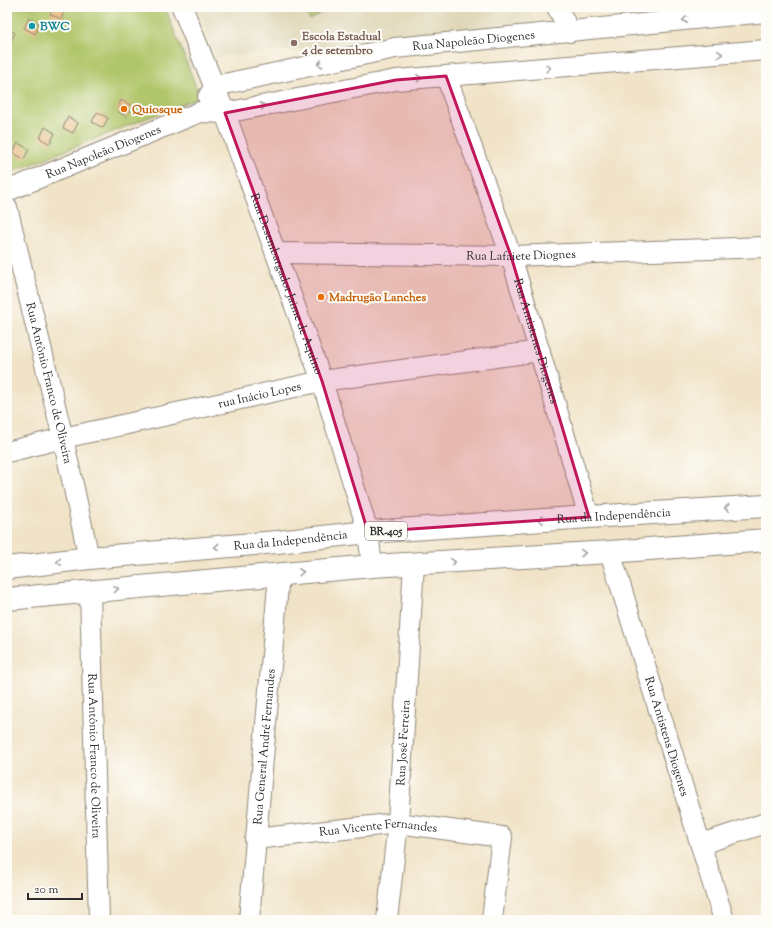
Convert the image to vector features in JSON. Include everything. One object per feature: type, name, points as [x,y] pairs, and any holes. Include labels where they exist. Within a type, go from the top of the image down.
[{"type":"highway","name":"Rua da Independência","points":[[7,568],[89,558],[277,542],[368,532],[766,506]]},
{"type":"highway","points":[[7,599],[372,566],[610,552],[766,540]]},
{"type":"street","name":"Rua Desembargador Jaime de Aquino","points":[[182,7],[215,86],[322,381],[368,532],[372,566]]},
{"type":"street","points":[[557,7],[570,32]]},
{"type":"street","name":"Rua Napoleão Diogenes","points":[[215,86],[395,48],[766,12]]},
{"type":"street","points":[[395,48],[396,80]]},
{"type":"street","name":"Rua Napoleão Diogenes","points":[[7,191],[200,112],[225,113],[396,80],[766,50]]},
{"type":"street","name":"Rua Antistenes Diogenes","points":[[446,76],[511,256],[589,517]]},
{"type":"street","points":[[200,112],[215,86]]},
{"type":"street","name":"Rua Antônio Franco de Oliveira","points":[[7,207],[63,438],[89,558]]},
{"type":"street","name":"Rua Lafaiete Diognes","points":[[276,253],[511,256],[766,247]]},
{"type":"street","name":"rua Inácio Lopes","points":[[7,452],[63,438],[322,381],[540,351]]},
{"type":"street","name":"Rua Antistens Diogenes","points":[[610,552],[724,920]]},
{"type":"street","name":"Rua José Ferreira","points":[[387,920],[398,823],[414,564]]},
{"type":"street","name":"Rua General André Fernandes","points":[[249,920],[279,574]]},
{"type":"street","name":"Rua Antônio Franco de Oliveira","points":[[90,592],[99,920]]},
{"type":"street","points":[[701,844],[766,822]]},
{"type":"street","name":"Rua Vicente Fernandes","points":[[255,839],[398,823],[502,837],[492,920]]},
{"type":"highlighted area","points":[[446,76],[511,256],[589,517],[368,532],[322,381],[225,113],[396,80]]},
{"type":"shaded area","name":"Escola Estadual 4 de setembro","points":[[196,7],[526,7],[540,30],[216,57]]},
{"type":"green space","points":[[18,7],[165,7],[200,97],[7,174],[7,11]]},
{"type":"green space","points":[[303,7],[330,7],[310,20]]},
{"type":"building","points":[[53,7],[62,7],[65,9],[61,19],[50,14]]},
{"type":"building","name":"BWC","points":[[29,18],[40,24],[35,34],[24,28]]},
{"type":"building","name":"BWC","points":[[7,28],[15,33],[10,43],[7,41]]},
{"type":"building","name":"Quiosque","points":[[121,100],[132,106],[127,117],[117,111]]},
{"type":"building","name":"Quiosque","points":[[97,112],[108,118],[103,128],[92,122]]},
{"type":"building","points":[[68,117],[78,123],[73,133],[63,128]]},
{"type":"building","points":[[45,127],[55,133],[50,144],[40,138]]},
{"type":"building","points":[[18,143],[29,149],[24,159],[13,153]]},
{"type":"place","name":"BWC","points":[[32,26]]},
{"type":"place","name":"Escola Estadual 4 de setembro","points":[[294,43]]},
{"type":"place","name":"Quiosque","points":[[124,109]]},
{"type":"place","name":"Madrugão Lanches","points":[[321,297]]}]
